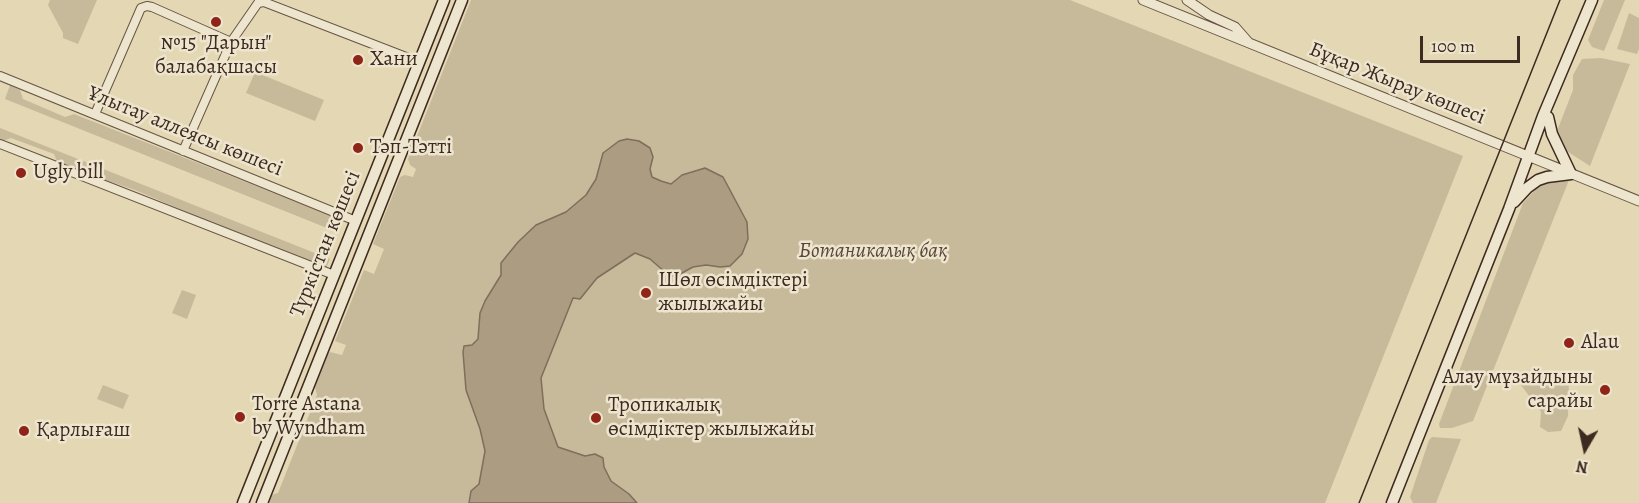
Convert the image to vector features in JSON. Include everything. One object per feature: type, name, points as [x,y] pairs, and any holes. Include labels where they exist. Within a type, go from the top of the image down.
[{"type":"main road","name":"Түркістан көшесі","points":[[243,503],[444,0]]},
{"type":"main road","name":"Түркістан көшесі","points":[[262,503],[462,0]]},
{"type":"main road","points":[[1528,156],[1548,117],[1582,33],[1591,4]]},
{"type":"main road","points":[[1392,503],[1543,116],[1591,4]]},
{"type":"main road","points":[[1509,208],[1527,188],[1538,180],[1571,174],[1552,134],[1548,117]]},
{"type":"main road","points":[[356,221],[357,237],[365,238],[369,234]]},
{"type":"main road","points":[[336,272],[341,265],[350,267],[351,280]]},
{"type":"main road","points":[[258,466],[262,477],[275,472]]},
{"type":"street","name":"Бұқар Жырау көшесі","points":[[1143,0],[1158,3],[1251,45],[1639,201]]},
{"type":"street","points":[[1187,0],[1209,15],[1235,27],[1251,45]]},
{"type":"street","points":[[183,150],[231,42],[258,3],[264,2],[419,62]]},
{"type":"street","points":[[95,114],[141,8],[152,7],[231,42]]},
{"type":"street","name":"Ұлытау аллеясы көшесі","points":[[0,76],[356,221]]},
{"type":"street","points":[[0,144],[336,272]]},
{"type":"green space","points":[[50,0],[97,0],[78,44],[63,38],[63,33],[48,5]]},
{"type":"green space","name":"Ботаникалық бақ","points":[[471,0],[1070,0],[1463,156],[1325,503],[269,503],[271,495],[278,493],[317,395],[315,387],[326,356],[330,352],[342,355],[346,345],[335,341],[364,270],[374,274],[384,249],[373,244],[400,177],[405,175],[413,177],[416,169],[410,165],[408,159]]},
{"type":"green space","points":[[1604,0],[1625,0],[1604,51],[1592,47],[1588,40]]},
{"type":"green space","points":[[1629,13],[1639,18],[1637,54],[1617,49]]},
{"type":"green space","points":[[1601,58],[1630,64],[1590,166],[1565,150],[1557,131],[1573,90],[1573,75],[1582,59]]},
{"type":"green space","points":[[255,72],[324,100],[315,121],[246,93]]},
{"type":"green space","points":[[10,85],[20,90],[23,99],[65,117],[74,114],[342,220],[337,232],[5,99]]},
{"type":"green space","points":[[0,128],[330,259],[325,271],[135,190],[58,164],[54,154],[11,138],[0,142]]},
{"type":"green space","points":[[1569,180],[1473,421],[1452,428],[1440,428],[1439,424],[1523,203],[1546,182]]},
{"type":"green space","points":[[182,290],[196,295],[187,319],[172,313]]},
{"type":"green space","points":[[1531,376],[1569,377],[1568,416],[1561,431],[1548,432],[1540,427],[1541,412],[1521,385]]},
{"type":"green space","points":[[103,385],[129,395],[123,409],[97,399]]},
{"type":"green space","points":[[1432,437],[1461,439],[1436,503],[1413,503],[1410,497]]},
{"type":"shaded area","points":[[627,139],[639,141],[650,148],[653,157],[650,169],[652,177],[661,181],[671,184],[682,175],[705,168],[723,177],[747,222],[748,239],[742,254],[730,266],[693,267],[672,276],[650,259],[635,253],[597,278],[580,299],[573,298],[541,378],[544,409],[558,447],[585,456],[595,454],[603,458],[604,467],[611,481],[637,503],[469,503],[471,491],[479,484],[485,451],[466,390],[464,346],[472,345],[478,339],[480,313],[501,275],[501,263],[536,225],[566,212],[586,195],[596,179],[603,153],[619,141]]},
{"type":"tram line","points":[[1359,503],[1560,0]]},
{"type":"place","name":"№15 \"Дарын\" балабақшасы","points":[[216,22]]},
{"type":"place","name":"Хани","points":[[358,60]]},
{"type":"place","name":"Тәп-Тәтті","points":[[358,148]]},
{"type":"place","name":"Ugly bill","points":[[21,173]]},
{"type":"place","name":"Шөл өсімдіктері жылыжайы","points":[[646,293]]},
{"type":"place","name":"Alau","points":[[1569,343]]},
{"type":"place","name":"Алау мұзайдыны сарайы","points":[[1605,390]]},
{"type":"place","name":"Torre Astana by Wyndham","points":[[240,417]]},
{"type":"place","name":"Тропикалық өсімдіктер жылыжайы","points":[[596,418]]},
{"type":"place","name":"Қарлығаш","points":[[24,431]]}]
